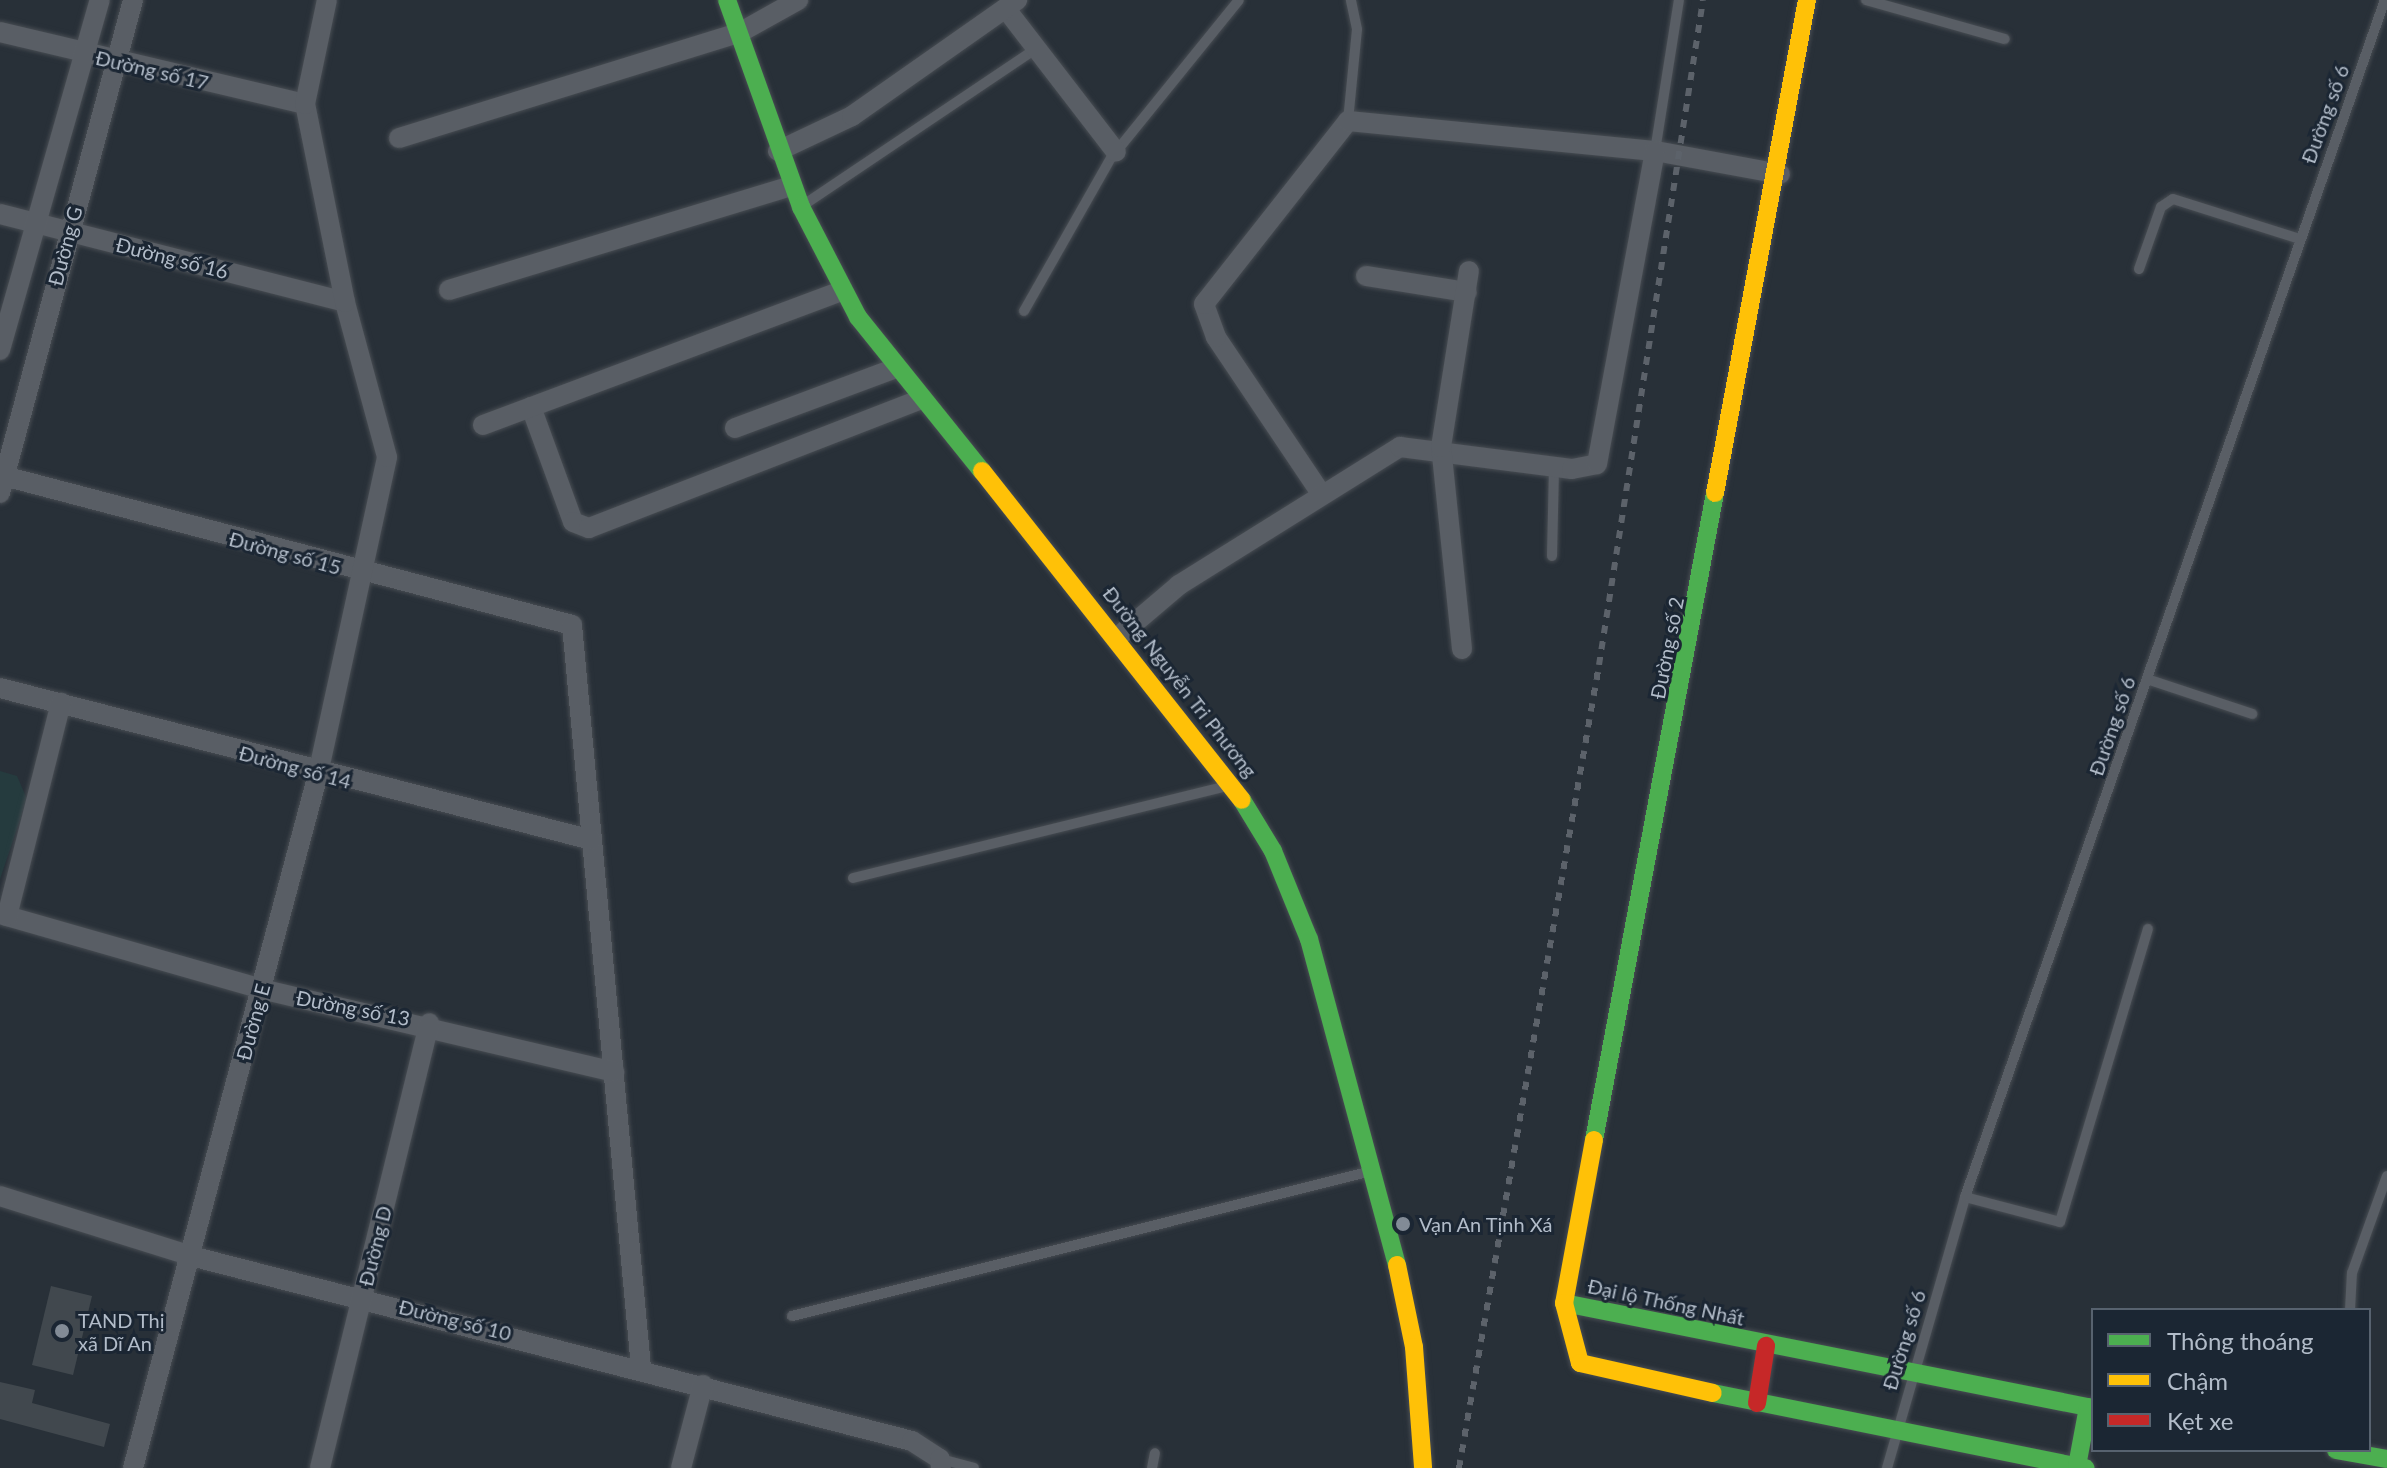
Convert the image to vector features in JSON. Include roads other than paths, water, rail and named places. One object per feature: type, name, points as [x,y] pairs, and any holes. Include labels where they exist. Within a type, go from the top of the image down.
[{"type":"street","name":"Đường G","points":[[0,350],[100,0]]},
{"type":"street","name":"Đường G","points":[[1,481],[68,232],[118,64],[133,0]]},
{"type":"street","points":[[305,104],[327,0]]},
{"type":"street","name":"Đường Nguyễn Tri Phương","points":[[727,0],[778,151],[842,291],[894,369],[1118,637],[1233,785],[1301,913],[1374,1171],[1409,1318],[1423,1468]]},
{"type":"street","points":[[399,138],[739,33],[798,0]]},
{"type":"street","name":"Đường số 2","points":[[1564,1303],[1780,174],[1807,0]]},
{"type":"street","points":[[778,151],[852,116],[1011,5],[1036,49],[1116,152]]},
{"type":"street","name":"Đường số 17","points":[[0,32],[118,64],[305,104]]},
{"type":"street","name":"Đường E","points":[[133,1468],[318,774],[387,457],[345,302],[305,104]]},
{"type":"street","points":[[1320,492],[1210,328],[1204,304],[1348,121],[1655,151],[1780,174]]},
{"type":"street","points":[[1118,637],[1179,585],[1320,492],[1400,447],[1441,447],[1554,466],[1587,468],[1604,451],[1655,151]]},
{"type":"street","points":[[449,290],[792,186]]},
{"type":"street","name":"Đường số 16","points":[[0,214],[345,302]]},
{"type":"street","points":[[1462,649],[1441,447],[1469,271]]},
{"type":"street","points":[[1366,276],[1467,292]]},
{"type":"street","points":[[483,425],[842,291]]},
{"type":"street","points":[[735,428],[894,369]]},
{"type":"street","points":[[531,407],[573,522],[589,528],[919,400]]},
{"type":"street","name":"Đường số 15","points":[[1,481],[572,625],[592,840]]},
{"type":"street","name":"Đường số 14","points":[[0,688],[318,774],[592,840]]},
{"type":"street","points":[[3,915],[61,703]]},
{"type":"street","points":[[592,840],[641,1368]]},
{"type":"street","name":"Đường số 13","points":[[3,915],[261,989],[429,1023],[614,1072]]},
{"type":"street","name":"Đường D","points":[[320,1468],[429,1023]]},
{"type":"street","name":"Đường số 10","points":[[0,1196],[191,1256],[362,1296],[912,1441],[940,1464]]},
{"type":"street","name":"Đại lộ Thống Nhất","points":[[2082,1467],[1893,1434],[1580,1363],[1564,1303],[1914,1377],[2091,1407]]},
{"type":"street","points":[[1757,1403],[1766,1346]]},
{"type":"street","points":[[681,1468],[703,1385]]},
{"type":"street","points":[[2082,1467],[2091,1407]]},
{"type":"street","points":[[2343,1452],[2364,1458],[2387,1459]]},
{"type":"lane","points":[[1024,311],[1116,152],[1239,0]]},
{"type":"lane","points":[[1348,121],[1357,29],[1351,0]]},
{"type":"lane","points":[[1655,151],[1679,0]]},
{"type":"lane","points":[[1866,0],[2005,39]]},
{"type":"lane","name":"Đường số 6","points":[[1887,1468],[1893,1434],[1914,1377],[1965,1197],[2385,0]]},
{"type":"lane","points":[[801,207],[1036,49]]},
{"type":"lane","points":[[2139,269],[2161,207],[2173,199],[2300,239]]},
{"type":"lane","points":[[1552,556],[1554,466]]},
{"type":"lane","points":[[2147,679],[2252,714]]},
{"type":"lane","points":[[853,878],[1233,785]]},
{"type":"lane","points":[[1965,1197],[2060,1222],[2148,929]]},
{"type":"lane","points":[[792,1316],[1374,1171]]},
{"type":"lane","points":[[2350,1308],[2352,1273],[2387,1176]]},
{"type":"lane","points":[[1152,1468],[1155,1453]]},
{"type":"lane","points":[[940,1464],[974,1468]]},
{"type":"railway","points":[[1459,1468],[1599,665],[1703,0]]},
{"type":"place","name":"Vạn An Tịnh Xá","points":[[1403,1224]]},
{"type":"place","name":"TAND Thị xã Dĩ An","points":[[62,1331]]}]
